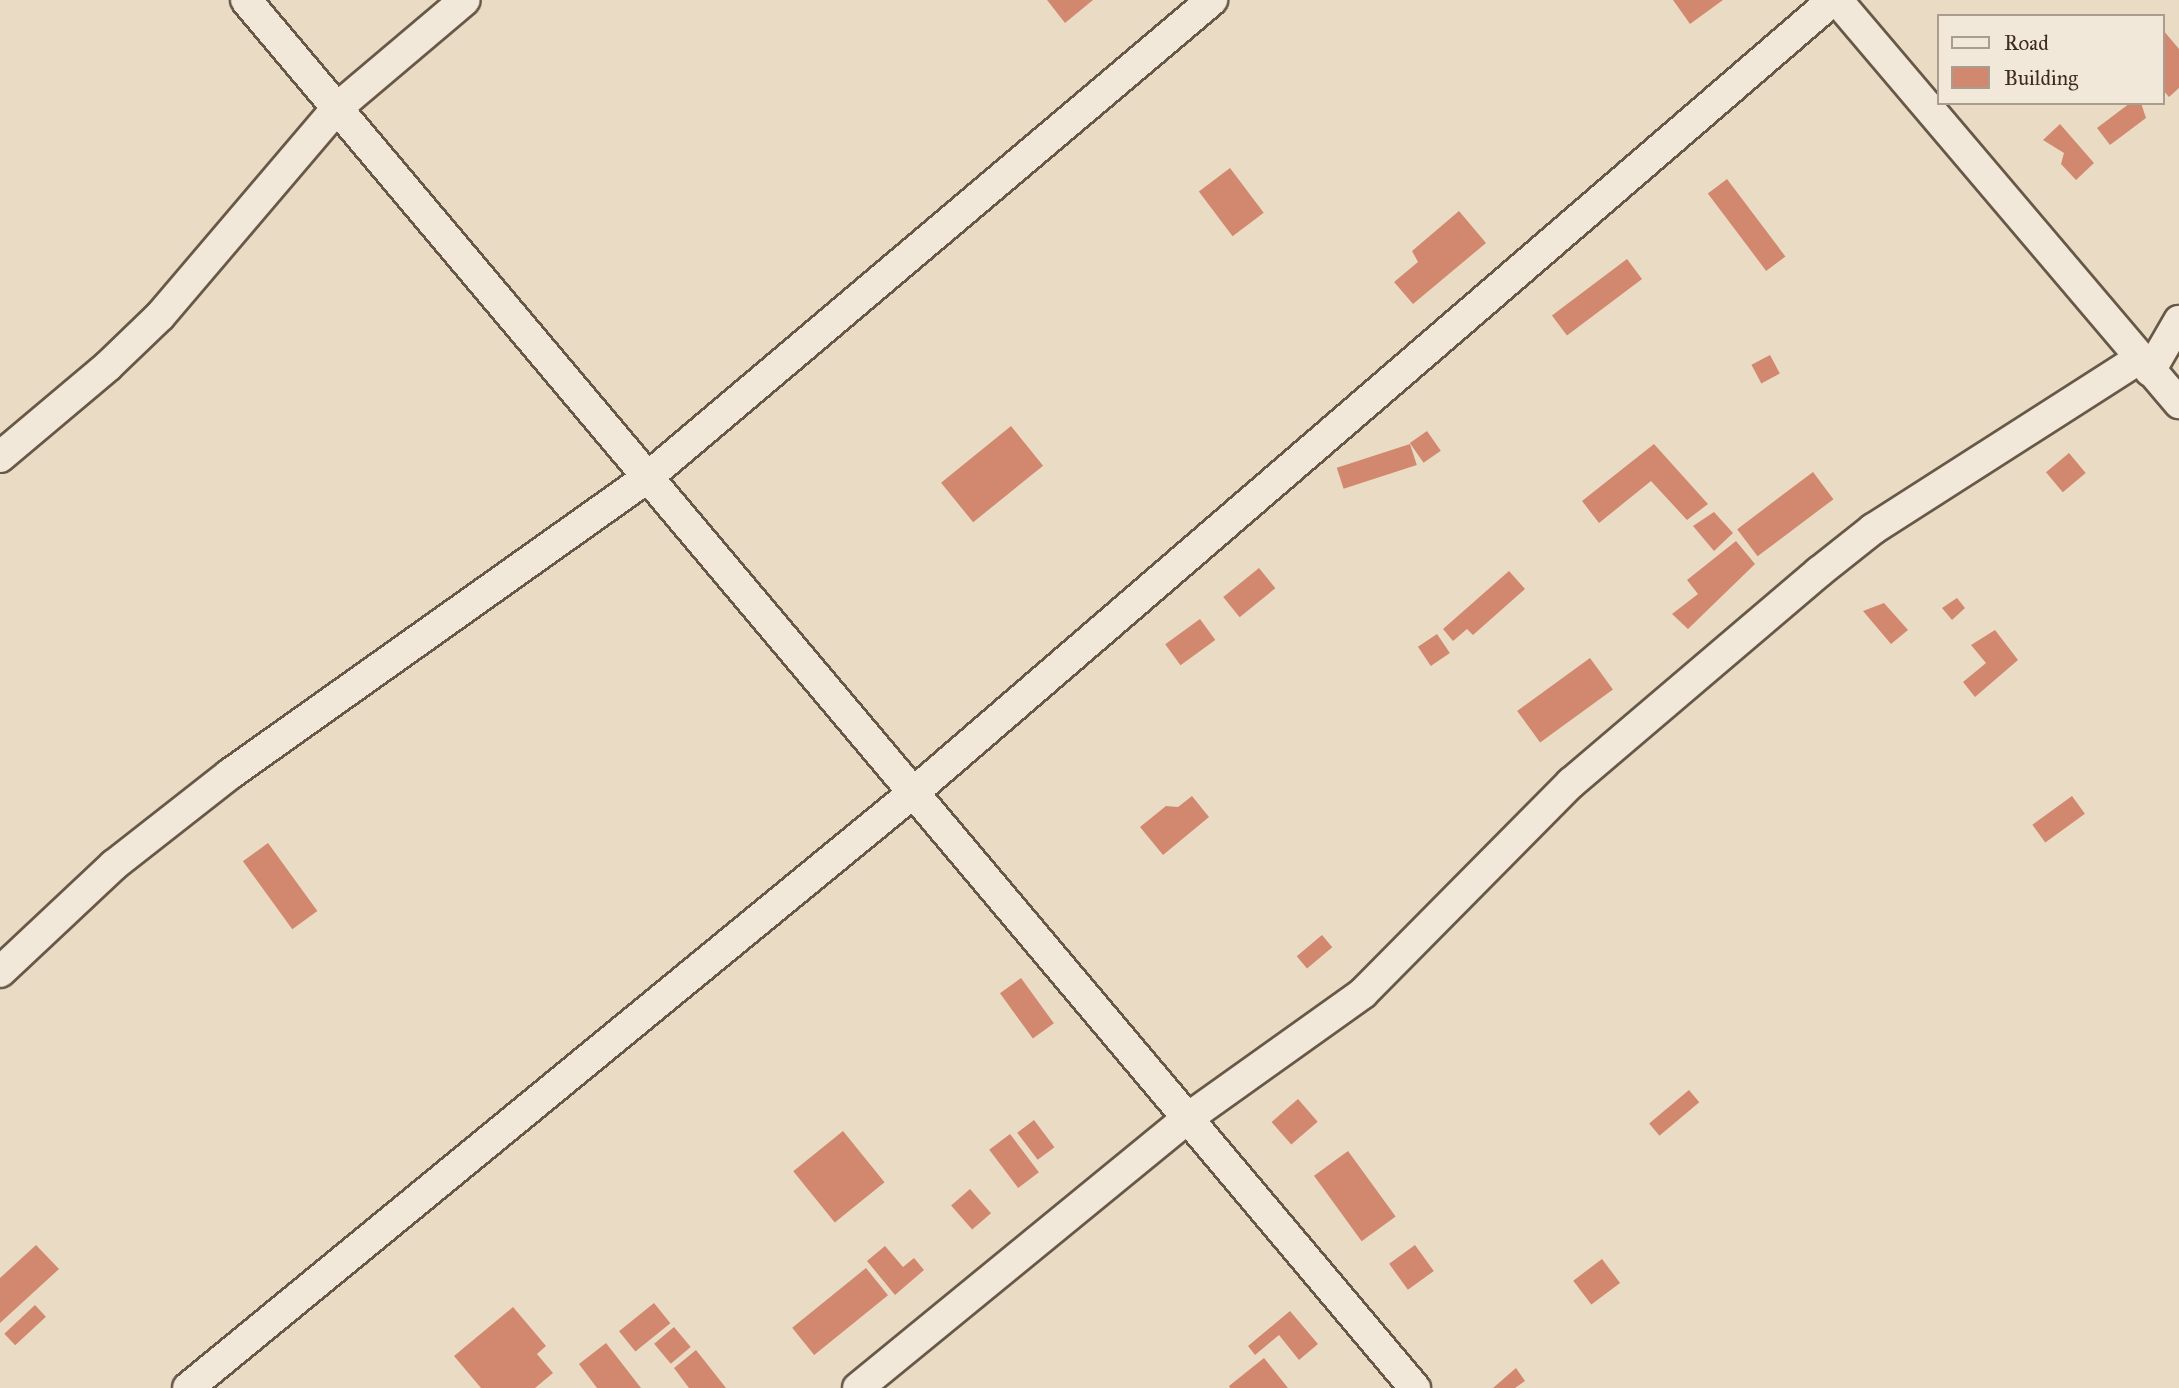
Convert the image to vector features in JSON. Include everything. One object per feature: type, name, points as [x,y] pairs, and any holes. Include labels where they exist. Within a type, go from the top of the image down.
[{"type":"street","points":[[246,0],[1415,1388]]},
{"type":"street","points":[[0,457],[108,366],[160,316],[337,108],[465,0]]},
{"type":"street","points":[[0,972],[114,865],[230,774],[648,477],[1212,0]]},
{"type":"street","points":[[188,1388],[914,793],[1835,0],[2179,403]]},
{"type":"street","points":[[858,1388],[1188,1118],[1363,993],[1570,783],[1872,529],[2145,365],[2179,321]]},
{"type":"building","points":[[1047,0],[1093,0],[1065,23]]},
{"type":"building","points":[[1673,0],[1723,0],[1690,24]]},
{"type":"building","points":[[2165,32],[2179,49],[2179,88],[2169,97],[2165,92]]},
{"type":"building","points":[[2127,105],[2142,105],[2146,118],[2110,145],[2097,128]]},
{"type":"building","points":[[2060,124],[2094,163],[2076,180],[2061,164],[2064,153],[2043,140]]},
{"type":"building","points":[[1230,168],[1264,213],[1233,236],[1199,191]]},
{"type":"building","points":[[1727,179],[1785,256],[1766,271],[1708,193]]},
{"type":"building","points":[[1459,211],[1486,243],[1413,304],[1394,282],[1418,262],[1412,251]]},
{"type":"building","points":[[1627,259],[1642,279],[1567,336],[1552,316]]},
{"type":"building","points":[[1770,355],[1780,374],[1761,383],[1751,365]]},
{"type":"building","points":[[1011,426],[1043,466],[973,522],[941,483]]},
{"type":"building","points":[[1427,431],[1441,451],[1424,463],[1410,443]]},
{"type":"building","points":[[1410,444],[1417,465],[1344,489],[1337,468]]},
{"type":"building","points":[[1654,444],[1708,504],[1687,520],[1651,481],[1599,523],[1582,501]]},
{"type":"building","points":[[2069,453],[2086,473],[2063,492],[2046,472]]},
{"type":"building","points":[[1813,472],[1833,499],[1758,556],[1737,529]]},
{"type":"building","points":[[1714,512],[1733,533],[1714,551],[1693,526]]},
{"type":"building","points":[[1736,541],[1755,564],[1688,629],[1672,614],[1698,594],[1687,580]]},
{"type":"building","points":[[1259,568],[1275,588],[1240,617],[1223,597]]},
{"type":"building","points":[[1509,571],[1525,589],[1473,635],[1467,629],[1453,641],[1443,629]]},
{"type":"building","points":[[1957,598],[1965,608],[1952,620],[1942,608]]},
{"type":"building","points":[[1884,603],[1908,630],[1891,644],[1863,611]]},
{"type":"building","points":[[1200,619],[1215,640],[1180,665],[1165,644]]},
{"type":"building","points":[[1995,630],[2018,660],[1975,697],[1963,682],[1986,663],[1971,645]]},
{"type":"building","points":[[1437,634],[1450,653],[1431,666],[1418,647]]},
{"type":"building","points":[[1590,658],[1613,690],[1540,742],[1517,711]]},
{"type":"building","points":[[1192,796],[1209,817],[1163,855],[1140,827],[1166,806],[1178,807]]},
{"type":"building","points":[[2072,796],[2085,814],[2045,843],[2032,825]]},
{"type":"building","points":[[268,843],[317,911],[292,929],[243,861]]},
{"type":"building","points":[[1322,935],[1332,947],[1307,968],[1297,956]]},
{"type":"building","points":[[1021,978],[1054,1023],[1033,1039],[1000,993]]},
{"type":"building","points":[[1689,1090],[1699,1102],[1659,1136],[1649,1123]]},
{"type":"building","points":[[1298,1099],[1318,1122],[1291,1145],[1272,1122]]},
{"type":"building","points":[[1034,1120],[1054,1147],[1038,1160],[1017,1133]]},
{"type":"building","points":[[843,1131],[885,1182],[835,1223],[793,1171]]},
{"type":"building","points":[[1010,1134],[1039,1172],[1018,1188],[989,1150]]},
{"type":"building","points":[[1348,1151],[1396,1217],[1362,1241],[1314,1176]]},
{"type":"building","points":[[970,1189],[991,1213],[972,1230],[951,1205]]},
{"type":"building","points":[[36,1245],[59,1269],[0,1323],[0,1278]]},
{"type":"building","points":[[1415,1245],[1434,1271],[1408,1290],[1389,1264]]},
{"type":"building","points":[[885,1246],[903,1267],[914,1258],[924,1270],[895,1295],[867,1261]]},
{"type":"building","points":[[1602,1259],[1620,1283],[1591,1305],[1573,1281]]},
{"type":"building","points":[[866,1268],[888,1295],[814,1355],[792,1328]]},
{"type":"building","points":[[654,1303],[670,1323],[635,1352],[619,1331]]},
{"type":"building","points":[[35,1305],[46,1317],[15,1345],[4,1334]]},
{"type":"building","points":[[513,1307],[546,1346],[537,1354],[553,1373],[535,1388],[481,1388],[454,1356]]},
{"type":"building","points":[[1290,1311],[1318,1344],[1299,1360],[1279,1335],[1255,1355],[1248,1346]]},
{"type":"building","points":[[674,1327],[691,1347],[671,1364],[654,1344]]},
{"type":"building","points":[[606,1343],[641,1388],[597,1388],[579,1364]]},
{"type":"building","points":[[696,1350],[726,1388],[689,1388],[674,1368]]},
{"type":"building","points":[[1264,1358],[1288,1388],[1230,1388],[1229,1386]]},
{"type":"building","points":[[1516,1368],[1525,1381],[1515,1388],[1493,1388]]}]
